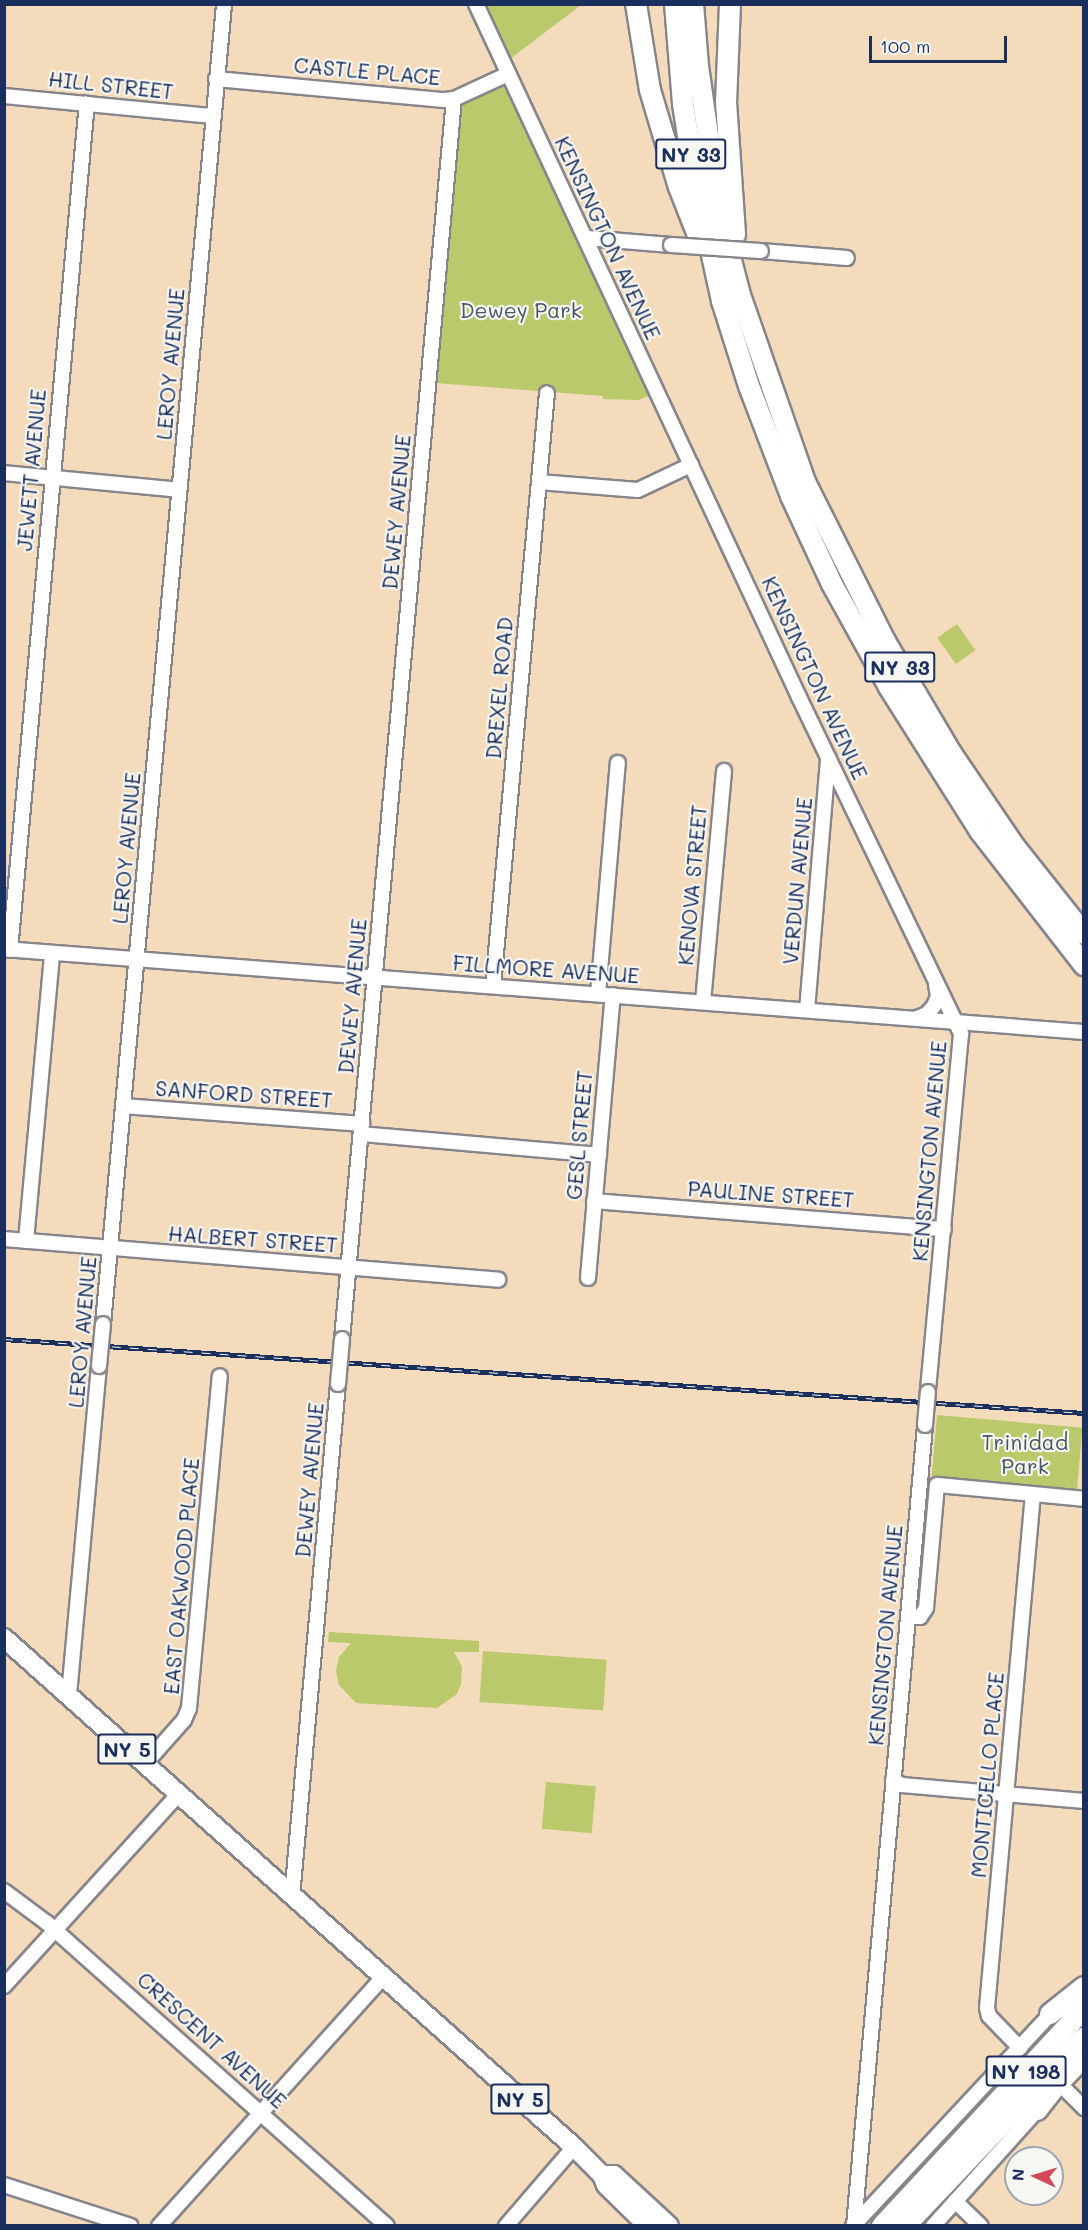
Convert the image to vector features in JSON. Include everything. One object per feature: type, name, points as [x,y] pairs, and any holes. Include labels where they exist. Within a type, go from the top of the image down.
[{"type":"highway","points":[[636,4],[650,90],[679,187],[731,298]]},
{"type":"highway","name":"NY 33","points":[[675,4],[683,104],[693,168],[731,298],[769,442],[791,496],[843,605],[889,687],[980,831],[1083,965]]},
{"type":"highway","name":"NY 33","points":[[693,4],[707,144],[731,298],[806,484],[886,643],[951,753],[1008,838],[1083,934]]},
{"type":"highway","points":[[730,4],[726,136],[731,298]]},
{"type":"highway","points":[[1050,2014],[1083,1986]]},
{"type":"highway","name":"NY 198","points":[[882,2226],[1083,2008]]},
{"type":"highway","name":"NY 198","points":[[905,2226],[1083,2038]]},
{"type":"highway","points":[[1037,2110],[1083,2053]]},
{"type":"main road","name":"NY 5","points":[[4,1638],[574,2147],[602,2175],[606,2185],[648,2226]]},
{"type":"main road","name":"NY 5","points":[[602,2175],[614,2175],[669,2226]]},
{"type":"street","name":"LEROY AVENUE","points":[[69,1695],[224,4]]},
{"type":"street","name":"KENSINGTON AVENUE","points":[[476,4],[691,465],[961,1034],[853,2225]]},
{"type":"street","name":"CASTLE PLACE","points":[[216,79],[427,99],[454,99],[508,74]]},
{"type":"street","name":"HILL STREET","points":[[4,96],[213,116]]},
{"type":"street","name":"DEWEY AVENUE","points":[[292,1897],[454,99]]},
{"type":"street","name":"JEWETT AVENUE","points":[[7,949],[87,103]]},
{"type":"street","points":[[586,238],[847,258]]},
{"type":"street","name":"DREXEL ROAD","points":[[493,986],[547,393]]},
{"type":"street","points":[[539,482],[638,490],[691,465]]},
{"type":"street","points":[[4,473],[179,490]]},
{"type":"street","name":"VERDUN AVENUE","points":[[807,1010],[829,756]]},
{"type":"street","points":[[598,994],[618,764]]},
{"type":"street","name":"KENOVA STREET","points":[[703,1002],[724,771]]},
{"type":"street","name":"FILLMORE AVENUE","points":[[7,949],[1083,1032]]},
{"type":"street","points":[[26,1241],[52,953]]},
{"type":"street","points":[[915,1018],[927,1014],[934,1006],[938,996],[934,976]]},
{"type":"street","name":"GESL STREET","points":[[588,1278],[613,996]]},
{"type":"street","name":"SANFORD STREET","points":[[123,1106],[599,1155]]},
{"type":"street","name":"PAULINE STREET","points":[[594,1202],[944,1228]]},
{"type":"street","name":"HALBERT STREET","points":[[4,1239],[498,1280]]},
{"type":"street","name":"EAST OAKWOOD PLACE","points":[[144,1764],[184,1720],[189,1708],[220,1376]]},
{"type":"street","points":[[908,1617],[920,1617],[926,1608],[937,1485],[1083,1499]]},
{"type":"street","name":"MONTICELLO PLACE","points":[[1020,2048],[991,2019],[987,2011],[1033,1494]]},
{"type":"street","points":[[893,1780],[902,1785],[1083,1801]]},
{"type":"street","points":[[4,1986],[178,1795]]},
{"type":"street","name":"CRESCENT AVENUE","points":[[4,1891],[54,1929],[387,2226]]},
{"type":"street","points":[[159,2226],[383,1977]]},
{"type":"street","points":[[853,2225],[1083,1978]]},
{"type":"street","points":[[933,2226],[1083,2061]]},
{"type":"street","points":[[1061,2085],[1083,2108]]},
{"type":"street","points":[[506,2226],[574,2147]]},
{"type":"street","points":[[4,2185],[131,2226]]},
{"type":"street","points":[[955,2201],[981,2226]]},
{"type":"green space","points":[[485,5],[581,5],[510,59]]},
{"type":"green space","name":"Dewey Park","points":[[502,84],[649,396],[638,400],[603,399],[603,396],[435,383],[460,104]]},
{"type":"green space","points":[[957,624],[975,650],[956,664],[937,638]]},
{"type":"green space","name":"Trinidad Park","points":[[937,1415],[1082,1428],[1077,1492],[931,1480]]},
{"type":"green space","points":[[329,1632],[479,1641],[479,1652],[454,1652],[462,1667],[461,1684],[457,1694],[437,1708],[356,1703],[339,1685],[336,1671],[339,1657],[351,1643],[328,1642]]},
{"type":"green space","points":[[483,1651],[607,1660],[603,1711],[479,1702]]},
{"type":"green space","points":[[546,1782],[596,1786],[592,1833],[542,1829]]},
{"type":"railway","points":[[4,1339],[1084,1413]]}]
